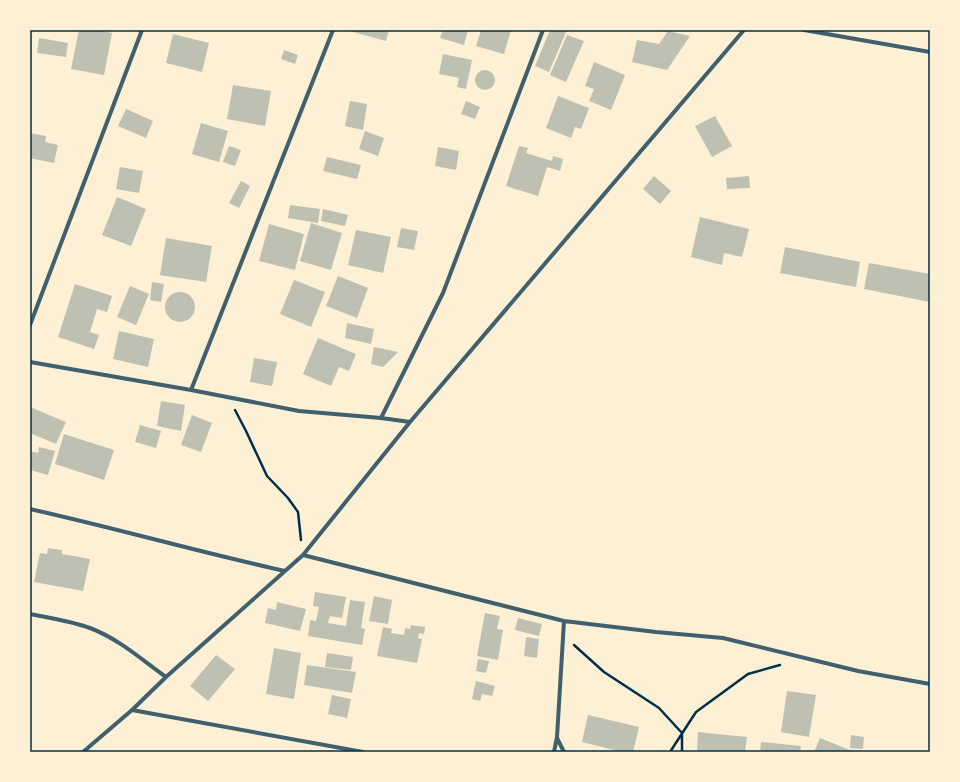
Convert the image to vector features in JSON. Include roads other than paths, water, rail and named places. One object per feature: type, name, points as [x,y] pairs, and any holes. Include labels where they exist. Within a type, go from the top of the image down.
[{"type":"street","points":[[30,325],[142,30]]},
{"type":"street","points":[[191,390],[333,30]]},
{"type":"street","points":[[381,418],[442,292],[543,30]]},
{"type":"street","points":[[83,752],[132,710],[166,677],[303,555],[410,422],[744,30]]},
{"type":"street","points":[[804,30],[930,52]]},
{"type":"street","points":[[30,362],[191,390],[299,411],[410,422]]},
{"type":"street","points":[[30,509],[285,571]]},
{"type":"street","points":[[303,555],[564,620],[656,632],[723,638],[858,671],[930,684]]},
{"type":"street","points":[[30,614],[91,628],[121,644],[166,677]]},
{"type":"street","points":[[554,752],[557,737],[564,620]]},
{"type":"street","points":[[132,710],[363,752]]},
{"type":"street","points":[[557,737],[564,752]]}]
